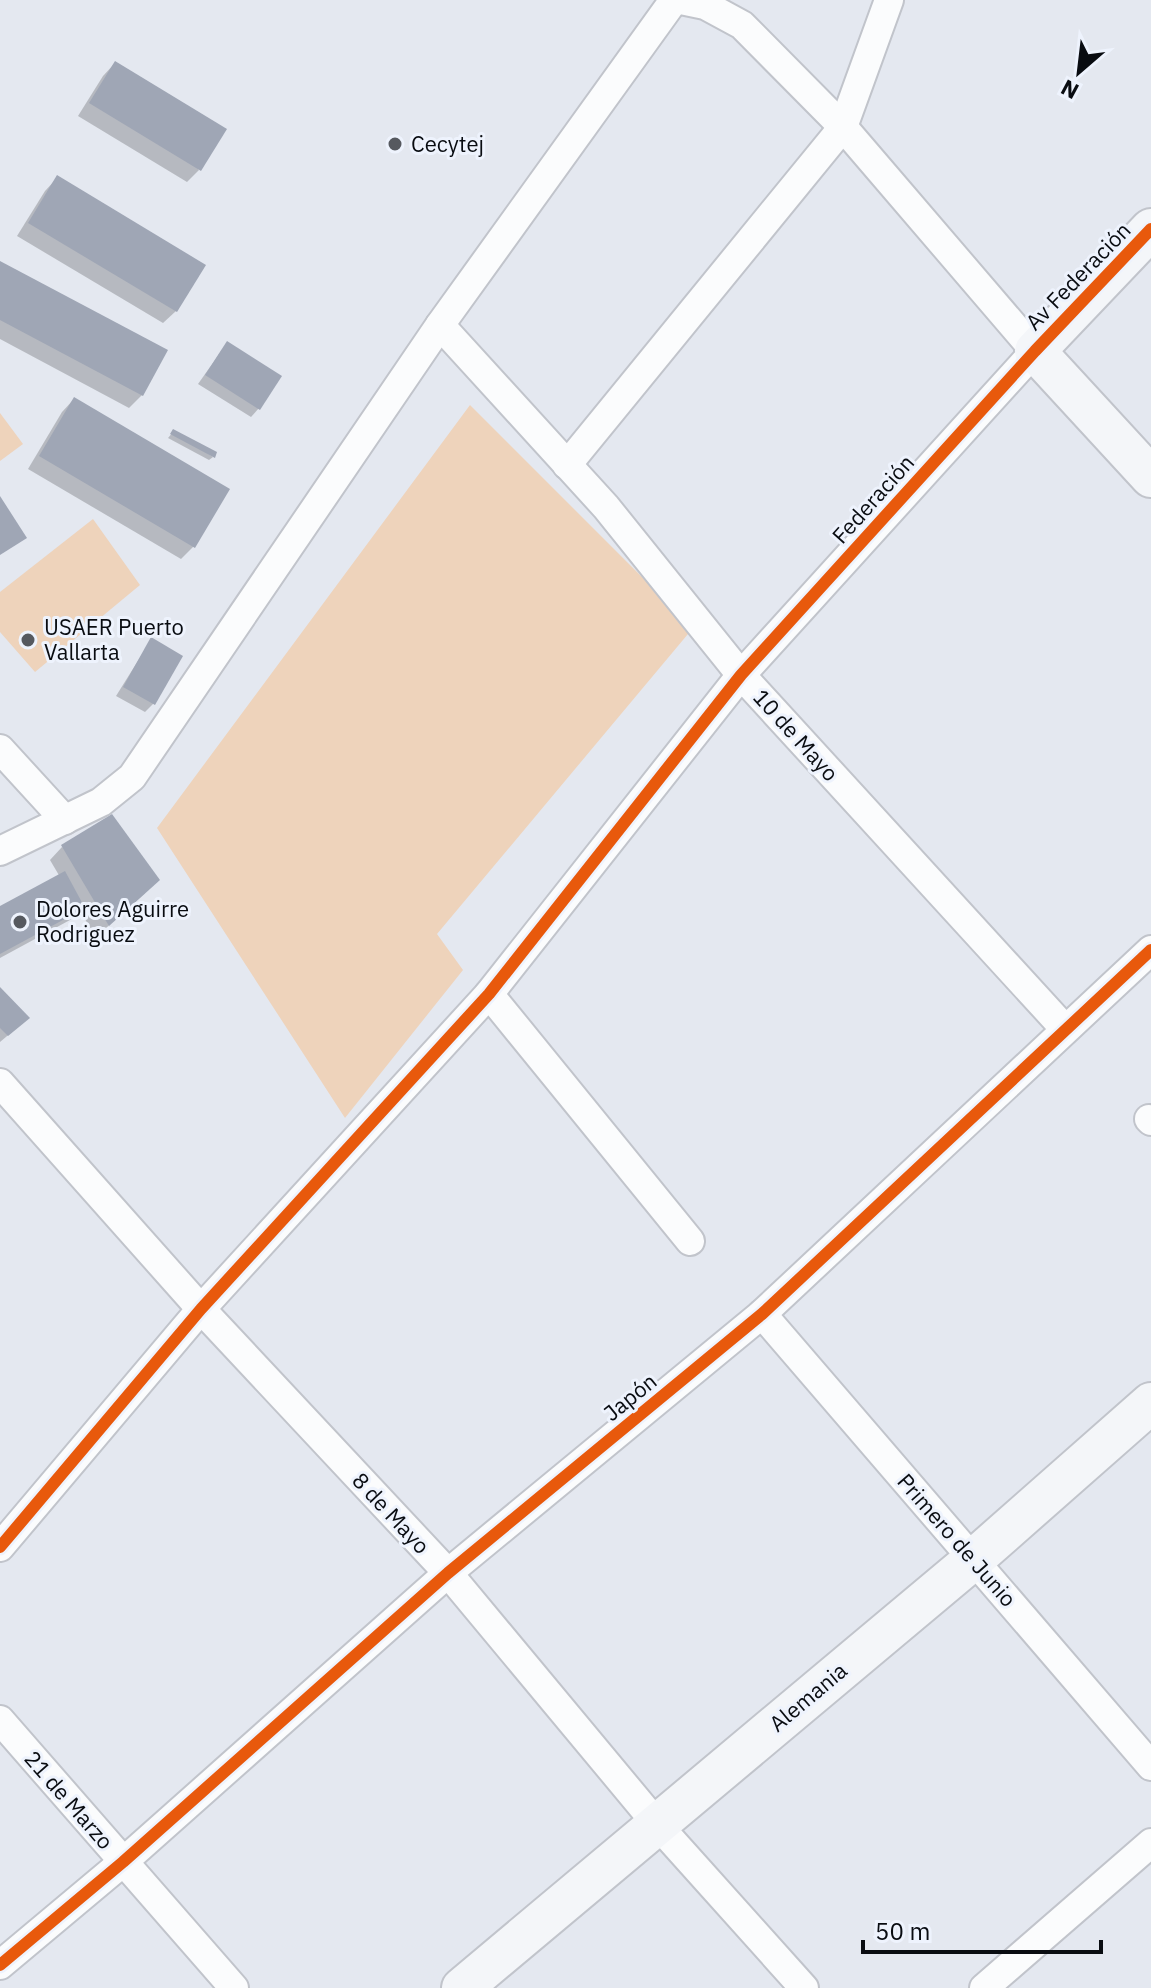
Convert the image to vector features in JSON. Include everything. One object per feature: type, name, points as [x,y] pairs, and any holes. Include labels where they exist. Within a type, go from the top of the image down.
[{"type":"street","points":[[0,851],[101,802],[132,777],[440,325],[674,0]]},
{"type":"street","points":[[681,0],[705,5],[742,25],[843,127],[1035,351],[1151,477]]},
{"type":"street","points":[[567,465],[843,127],[889,0]]},
{"type":"street","name":"Av Federación","points":[[1035,351],[1151,229]]},
{"type":"street","name":"10 de Mayo","points":[[440,325],[567,465],[741,675],[1065,1029]]},
{"type":"street","name":"Federación","points":[[0,1547],[201,1309],[489,994],[741,675],[1035,351]]},
{"type":"street","points":[[0,749],[65,820]]},
{"type":"street","name":"Japón","points":[[0,1965],[123,1862],[448,1573],[762,1314],[1151,950]]},
{"type":"street","points":[[489,994],[690,1241]]},
{"type":"street","name":"8 de Mayo","points":[[0,1083],[201,1309],[448,1573],[656,1823],[804,1988]]},
{"type":"street","name":"Primero de Junio","points":[[762,1314],[1151,1766]]},
{"type":"street","name":"Alemania","points":[[462,1988],[974,1559],[1151,1403]]},
{"type":"street","name":"21 de Marzo","points":[[0,1720],[234,1988]]},
{"type":"street","points":[[984,1988],[1151,1843]]},
{"type":"shaded area","points":[[470,405],[693,628],[437,934],[463,970],[345,1118],[157,828]]},
{"type":"shaded area","points":[[0,413],[23,444],[0,461]]},
{"type":"shaded area","points":[[93,519],[140,585],[35,672],[0,632],[0,592]]},
{"type":"building","points":[[115,61],[227,129],[201,171],[89,103]]},
{"type":"building","points":[[57,175],[206,265],[177,312],[28,223]]},
{"type":"building","points":[[0,261],[168,350],[143,396],[0,320]]},
{"type":"building","points":[[227,341],[282,376],[260,410],[205,375]]},
{"type":"building","points":[[74,397],[230,489],[195,548],[39,456]]},
{"type":"building","points":[[173,429],[217,452],[215,458],[170,434]]},
{"type":"building","points":[[0,496],[27,538],[0,555]]},
{"type":"building","points":[[151,637],[183,656],[155,705],[123,687]]},
{"type":"building","points":[[112,814],[160,880],[109,926],[61,845]]},
{"type":"building","points":[[65,871],[85,908],[0,954],[0,906]]},
{"type":"building","points":[[0,987],[30,1018],[8,1036],[0,1028]]},
{"type":"cycle path","points":[[0,1547],[201,1309],[489,994],[741,675],[1035,351],[1151,229]]},
{"type":"cycle path","points":[[0,1965],[123,1862],[448,1573],[762,1314],[1151,950]]},
{"type":"place","name":"Cecytej","points":[[395,144]]},
{"type":"place","name":"USAER Puerto Vallarta","points":[[28,640]]},
{"type":"place","name":"Dolores Aguirre Rodriguez","points":[[20,922]]}]
